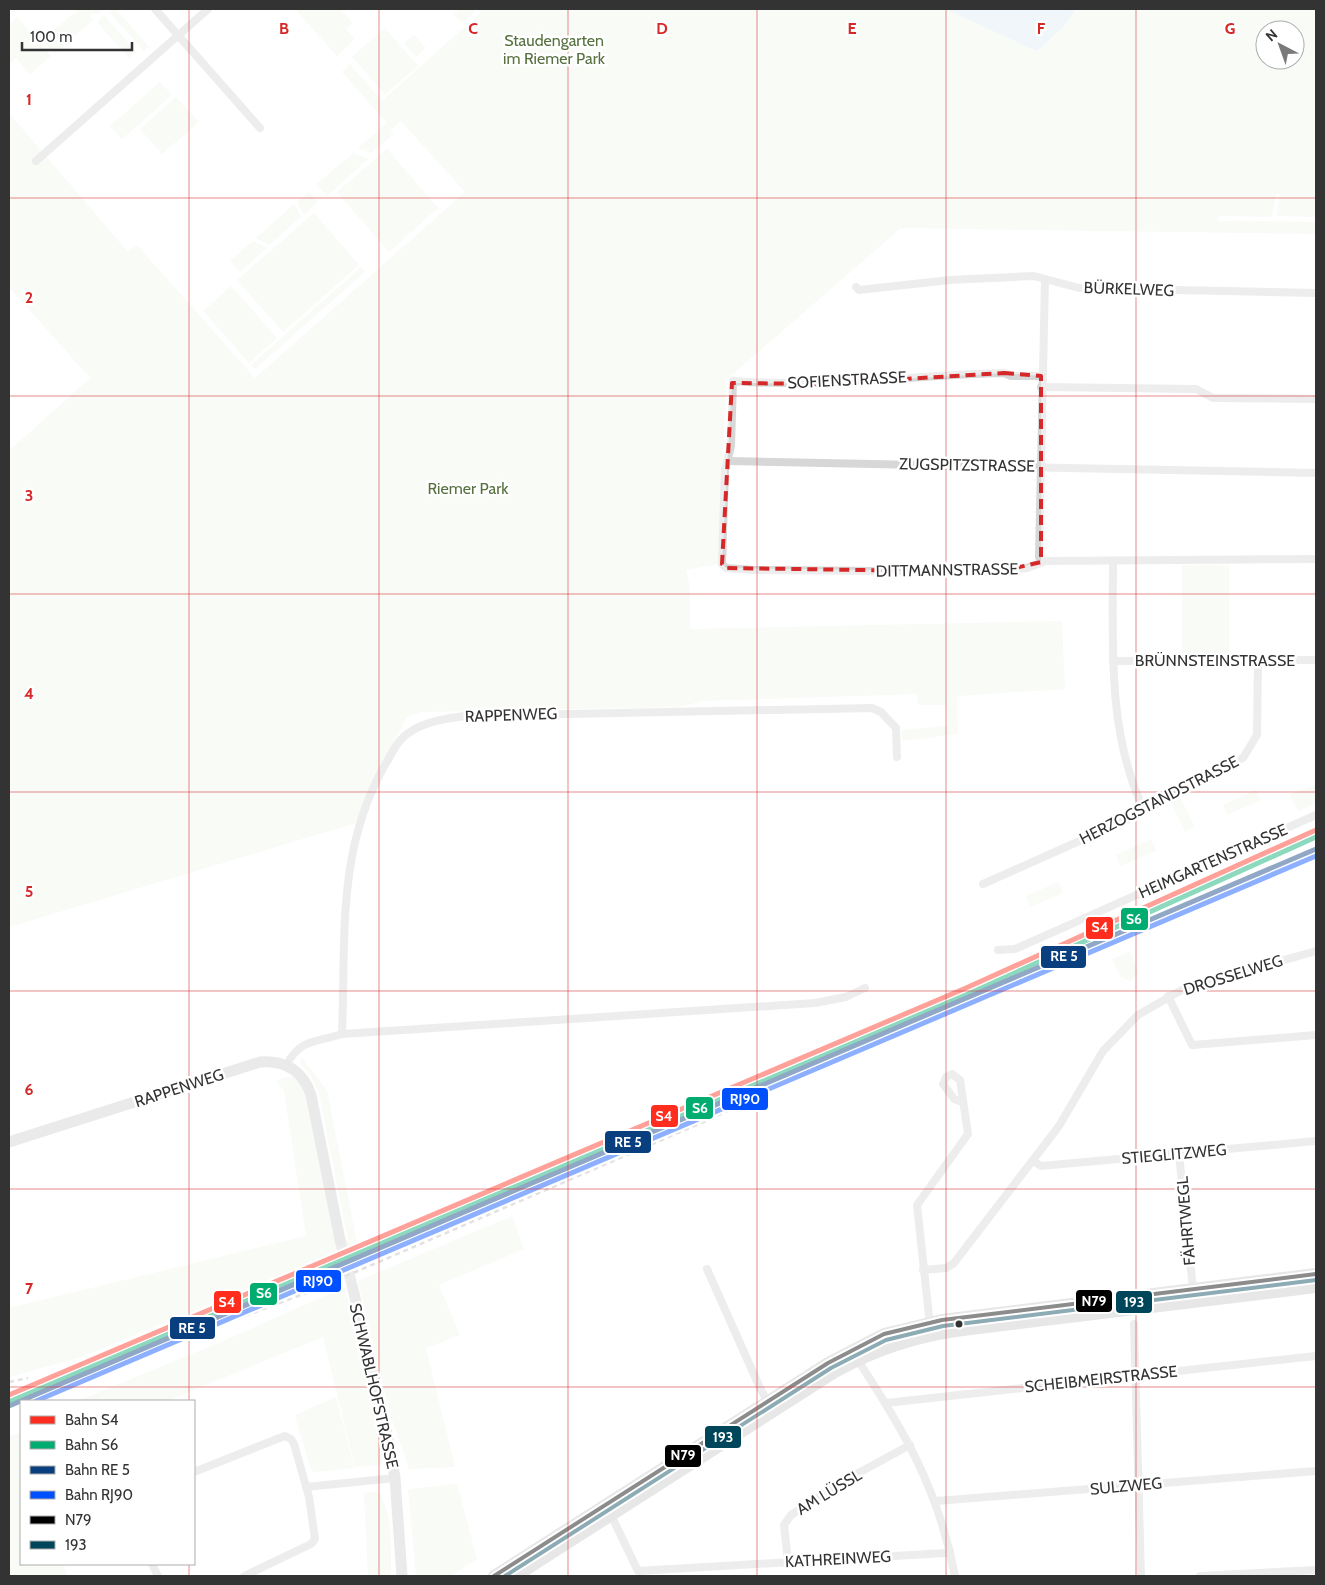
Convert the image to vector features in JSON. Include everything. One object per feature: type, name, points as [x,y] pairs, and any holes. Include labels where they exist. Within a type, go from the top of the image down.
[{"type":"main road","points":[[494,1576],[771,1406],[857,1359],[930,1328],[1193,1289],[1316,1274]]},
{"type":"main road","points":[[516,1576],[611,1515],[771,1406],[828,1363],[865,1342],[908,1326],[930,1328],[1316,1287]]},
{"type":"street","points":[[155,9],[260,128]]},
{"type":"street","points":[[36,161],[208,9]]},
{"type":"street","name":"BÜRKELWEG","points":[[856,287],[859,290],[950,280],[1034,276],[1045,280],[1059,281],[1079,288],[1316,293]]},
{"type":"street","points":[[1041,562],[1039,557],[1041,376],[1045,280]]},
{"type":"street","name":"SOFIENSTRASSE","points":[[728,461],[731,446],[733,381],[822,384],[951,374],[1004,373],[1011,376],[1041,376]]},
{"type":"street","points":[[1042,387],[1196,389],[1214,398],[1316,399]]},
{"type":"street","name":"ZUGSPITZSTRASSE","points":[[728,461],[1316,473]]},
{"type":"street","name":"DITTMANNSTRASSE","points":[[728,461],[725,470],[722,564],[726,568],[758,570],[998,572],[1027,568],[1041,562],[1316,560]]},
{"type":"street","points":[[1113,561],[1113,661],[1119,732],[1144,810]]},
{"type":"street","name":"HERZOGSTANDSTRASSE","points":[[983,884],[1080,842],[1236,763],[1248,752],[1257,735],[1258,660]]},
{"type":"street","name":"BRÜNNSTEINSTRASSE","points":[[1113,661],[1316,660]]},
{"type":"street","name":"RAPPENWEG","points":[[342,1034],[348,868],[360,819],[373,786],[397,744],[409,732],[422,725],[444,719],[470,716],[872,708],[881,712],[896,728],[897,757]]},
{"type":"street","name":"HEIMGARTENSTRASSE","points":[[998,950],[1014,949],[1316,814]]},
{"type":"street","name":"DROSSELWEG","points":[[923,1270],[946,1268],[954,1263],[1059,1126],[1103,1051],[1138,1015],[1184,988],[1316,951]]},
{"type":"street","points":[[340,1240],[312,1095],[300,1074],[286,1066],[296,1049],[303,1044],[342,1034],[815,1003],[846,997],[865,988]]},
{"type":"street","points":[[1168,996],[1192,1045],[1316,1035]]},
{"type":"street","name":"RAPPENWEG","points":[[9,1142],[260,1062],[286,1066]]},
{"type":"street","points":[[930,1328],[917,1205],[968,1134],[962,1102]]},
{"type":"street","name":"STIEGLITZWEG","points":[[1034,1161],[1041,1166],[1316,1140]]},
{"type":"street","name":"FÄHRTWEGL","points":[[1180,1154],[1193,1289]]},
{"type":"street","points":[[707,1269],[771,1406]]},
{"type":"street","name":"SCHWABLHOFSTRASSE","points":[[352,1285],[388,1438],[395,1478],[402,1576]]},
{"type":"street","points":[[1134,1324],[1140,1576]]},
{"type":"street","name":"SCHEIBMEIRSTRASSE","points":[[886,1403],[1136,1374],[1316,1356]]},
{"type":"street","points":[[857,1359],[886,1403],[910,1446],[936,1501],[955,1576]]},
{"type":"street","points":[[195,1472],[285,1436],[291,1439],[294,1444],[306,1487],[315,1539],[311,1544],[244,1576]]},
{"type":"street","name":"AM LÜSSL","points":[[788,1562],[784,1525],[791,1515],[851,1477],[910,1446]]},
{"type":"street","name":"SULZWEG","points":[[936,1501],[1316,1471]]},
{"type":"street","points":[[306,1487],[395,1478]]},
{"type":"street","name":"KATHREINWEG","points":[[611,1515],[638,1571],[945,1553],[950,1551]]},
{"type":"street","points":[[1200,1576],[1316,1570]]},
{"type":"highlighted area","points":[[1004,373],[1041,376],[1041,562],[998,572],[726,568],[722,564],[722,543],[732,383],[822,384]]},
{"type":"green space","points":[[79,9],[101,9],[102,11],[98,14],[89,14],[93,20],[54,53],[40,38],[42,36],[45,38]]},
{"type":"green space","points":[[112,9],[116,9],[149,47],[144,51],[109,12]]},
{"type":"green space","points":[[295,9],[340,9],[353,23],[346,29],[355,39],[337,56]]},
{"type":"green space","points":[[460,9],[472,9],[475,12],[462,23],[454,14]]},
{"type":"green space","name":"Riemer Park","points":[[482,9],[1316,9],[1316,217],[1277,216],[1280,194],[1276,194],[1272,217],[1219,216],[1218,221],[1316,222],[1316,234],[901,228],[726,380],[719,564],[686,570],[690,587],[690,629],[1062,621],[1065,689],[957,696],[958,734],[902,741],[902,730],[948,726],[947,705],[918,705],[917,694],[703,701],[679,707],[421,712],[407,717],[371,785],[356,823],[9,927],[9,451],[90,378],[9,287],[9,113],[128,252],[137,245],[255,378],[465,192],[401,121],[390,130],[394,134],[371,153],[358,148],[387,123],[342,72],[350,64],[382,101],[479,14]]},
{"type":"green space","points":[[104,15],[136,52],[129,58],[97,22]]},
{"type":"green space","points":[[17,17],[51,56],[30,74],[16,58],[9,64],[9,25]]},
{"type":"green space","points":[[385,28],[418,66],[385,94],[352,57]]},
{"type":"green space","points":[[414,35],[426,48],[416,57],[404,43]]},
{"type":"green space","points":[[160,82],[172,95],[122,139],[110,126]]},
{"type":"green space","points":[[176,97],[199,122],[162,154],[140,129]]},
{"type":"green space","points":[[387,149],[438,208],[389,252],[337,192]]},
{"type":"green space","points":[[354,153],[368,159],[327,196],[316,184]]},
{"type":"green space","points":[[309,192],[318,202],[304,215],[297,202]]},
{"type":"green space","points":[[294,204],[301,217],[269,245],[256,238]]},
{"type":"green space","points":[[314,213],[359,265],[283,332],[237,280]]},
{"type":"green space","points":[[253,241],[267,248],[240,272],[230,261]]},
{"type":"green space","points":[[361,267],[365,272],[255,369],[251,365]]},
{"type":"green space","points":[[231,286],[277,338],[249,363],[203,311]]},
{"type":"green space","points":[[1182,565],[1229,565],[1229,655],[1182,655]]},
{"type":"green space","points":[[1316,785],[1316,803],[1298,811],[1290,794]]},
{"type":"green space","points":[[1256,790],[1261,800],[1227,815],[1223,805]]},
{"type":"green space","points":[[1181,799],[1195,827],[1185,832],[1171,803]]},
{"type":"green space","points":[[1151,839],[1156,851],[1120,866],[1116,855]]},
{"type":"green space","points":[[1058,882],[1063,893],[1030,907],[1026,896]]},
{"type":"green space","points":[[1130,951],[1138,972],[1131,981],[1123,978],[1118,973],[1113,959]]},
{"type":"green space","points":[[301,1057],[327,1090],[357,1243],[82,1357],[9,1377],[9,1308],[306,1236],[284,1091],[276,1080],[292,1076],[301,1085],[306,1097],[335,1245],[348,1240],[319,1093],[310,1074],[301,1065]]},
{"type":"green space","points":[[512,1216],[524,1249],[439,1285],[460,1335],[426,1348],[455,1467],[409,1469],[390,1414],[358,1281]]},
{"type":"green space","points":[[345,1287],[384,1458],[380,1465],[355,1467],[323,1337],[169,1400],[80,1400],[223,1341]]},
{"type":"green space","points":[[336,1397],[354,1468],[315,1472],[311,1470],[295,1415]]},
{"type":"green space","points":[[20,1432],[20,1565],[64,1565],[67,1576],[9,1576],[9,1437]]},
{"type":"green space","points":[[457,1484],[477,1559],[451,1576],[416,1576],[408,1489]]},
{"type":"green space","points":[[364,1493],[379,1493],[387,1512],[390,1533],[391,1576],[368,1576]]},
{"type":"shaded area","points":[[945,9],[1076,9],[1065,25],[1037,51]]},
{"type":"tunnel","points":[[340,1240],[352,1285]]},
{"type":"railway","points":[[186,1338],[309,1292],[706,1121],[969,997]]},
{"type":"railway","points":[[9,1382],[28,1378]]},
{"type":"rail line","name":"S4","points":[[9,1395],[966,988],[1316,830]]},
{"type":"rail line","name":"S6","points":[[11,1401],[968,994],[1316,837]]},
{"type":"rail line","name":"RJ90","points":[[38,1400],[1316,856]]},
{"type":"transit line","points":[[23,1400],[1316,849]]},
{"type":"transit line","name":"N79","points":[[494,1576],[828,1363],[884,1334],[942,1320],[1316,1274]]},
{"type":"transit line","name":"193","points":[[505,1576],[831,1368],[886,1340],[943,1326],[1316,1280]]},
{"type":"transit line","points":[[9,1406],[20,1401]]},
{"type":"park label","name":"Staudengarten im Riemer Park","points":[[554,49]]}]
